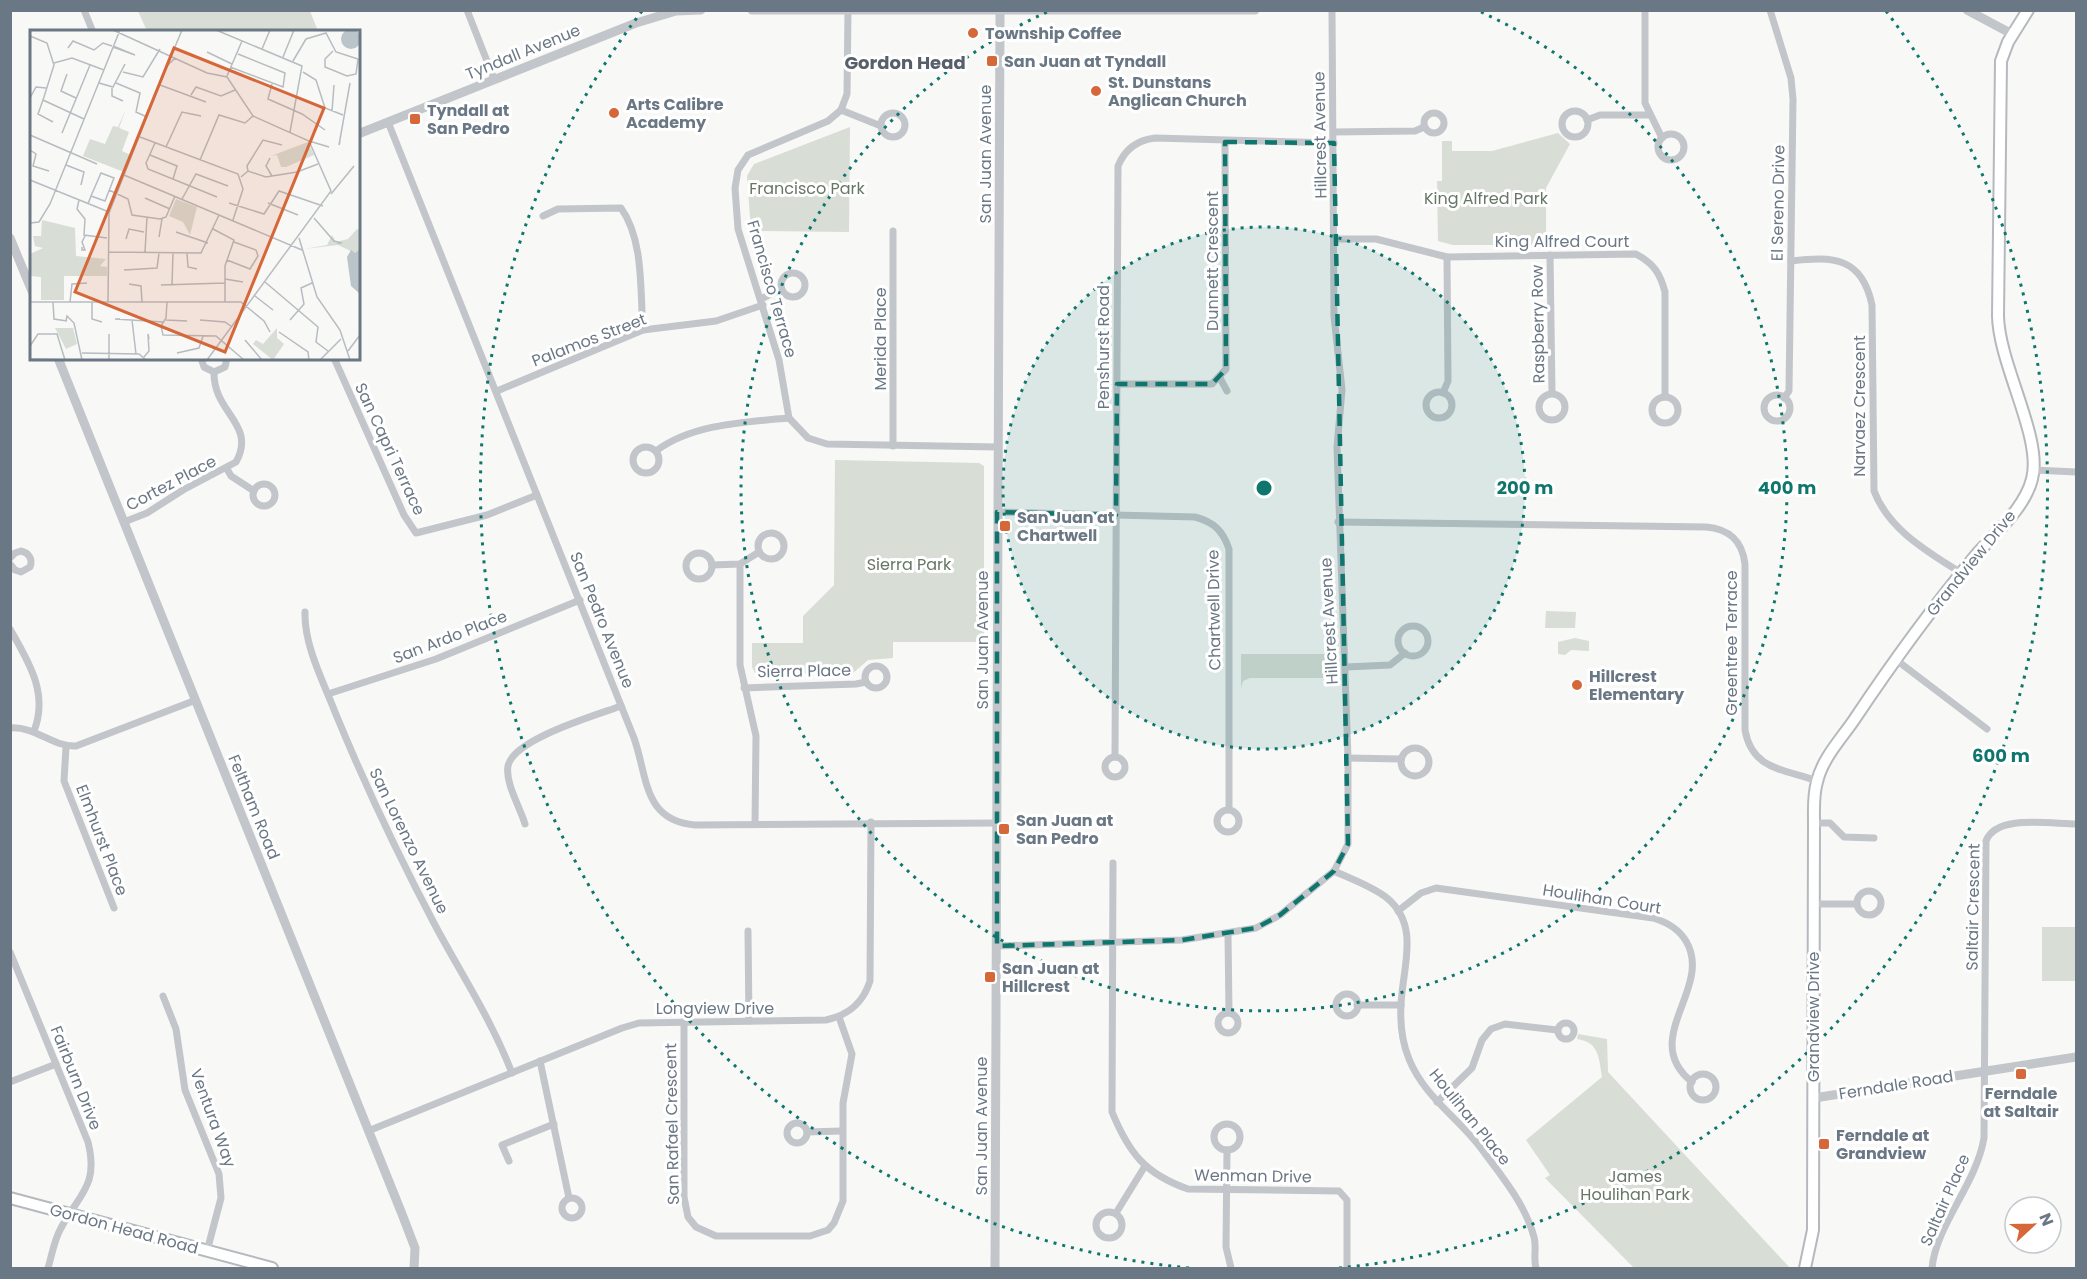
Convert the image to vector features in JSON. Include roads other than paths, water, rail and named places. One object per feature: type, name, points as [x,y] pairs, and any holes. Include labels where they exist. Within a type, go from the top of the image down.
[{"type":"main road","name":"Grandview Drive","points":[[1814,1098],[1813,904],[1817,781],[1828,757],[1895,659],[1961,573],[2022,500],[2030,486],[2034,470],[2032,445],[2005,362],[1998,327],[2001,61],[2012,34],[2028,10]]},
{"type":"main road","points":[[1805,1269],[1813,1230],[1814,1098]]},
{"type":"main road","name":"Gordon Head Road","points":[[10,1198],[272,1269]]},
{"type":"street","points":[[84,10],[92,30]]},
{"type":"street","points":[[467,10],[494,79]]},
{"type":"street","name":"Tyndall Avenue","points":[[360,133],[636,23],[663,14],[701,10]]},
{"type":"street","points":[[753,10],[1000,12],[1256,10]]},
{"type":"street","name":"Hillcrest Avenue","points":[[997,946],[1112,944],[1228,934],[1256,928],[1280,915],[1334,871],[1347,844],[1346,667],[1336,447],[1342,390],[1334,316],[1332,10]]},
{"type":"street","points":[[1645,10],[1645,103],[1662,138]]},
{"type":"street","name":"El Sereno Drive","points":[[1770,10],[1792,88],[1789,391],[1784,398]]},
{"type":"street","points":[[1967,10],[2012,34]]},
{"type":"street","points":[[848,11],[847,94],[841,110],[881,126]]},
{"type":"street","name":"San Juan Avenue","points":[[995,1269],[1000,12]]},
{"type":"street","name":"Francisco Terrace","points":[[789,418],[779,360],[738,229],[735,188],[738,170],[748,155],[828,121],[841,110]]},
{"type":"street","points":[[1587,120],[1600,116],[1650,115]]},
{"type":"street","name":"San Pedro Avenue","points":[[388,122],[580,600],[641,758],[654,805],[662,814],[684,824],[997,823]]},
{"type":"street","points":[[1334,132],[1415,131],[1424,127]]},
{"type":"street","name":"Penshurst Road","points":[[1115,757],[1117,178],[1120,161],[1131,147],[1148,139],[1201,137],[1225,141],[1334,142]]},
{"type":"street","name":"Dunnett Crescent","points":[[1220,378],[1226,369],[1225,141]]},
{"type":"street","points":[[543,216],[558,210],[621,208],[634,236],[643,330]]},
{"type":"street","name":"Merida Place","points":[[893,231],[893,446]]},
{"type":"street","points":[[10,238],[27,266],[30,281]]},
{"type":"street","name":"King Alfred Court","points":[[1335,239],[1376,238],[1448,257],[1636,254],[1652,263],[1660,276],[1665,292],[1665,397]]},
{"type":"street","name":"Raspberry Row","points":[[1550,255],[1552,393]]},
{"type":"street","points":[[1443,393],[1448,381],[1448,257]]},
{"type":"street","name":"Narvaez Crescent","points":[[1791,261],[1822,258],[1841,262],[1852,267],[1865,280],[1872,305],[1874,491],[1884,512],[1900,529],[1924,549],[1961,573]]},
{"type":"street","name":"Palamos Street","points":[[497,391],[643,330],[716,321],[762,302],[782,289]]},
{"type":"street","name":"Feltham Road","points":[[59,360],[415,1248],[414,1269]]},
{"type":"street","points":[[202,360],[204,367],[214,372],[225,367],[227,360]]},
{"type":"street","name":"San Capri Terrace","points":[[335,360],[404,515],[416,533],[487,515],[537,495]]},
{"type":"street","name":"Cortez Place","points":[[124,522],[147,513],[183,490],[227,469],[236,462],[241,453],[242,435],[218,398],[214,385],[214,372]]},
{"type":"street","points":[[1117,384],[1212,384],[1220,378],[1227,391]]},
{"type":"street","points":[[656,451],[684,437],[713,427],[789,418],[800,432],[817,443],[997,447]]},
{"type":"street","points":[[227,469],[231,477],[254,491]]},
{"type":"street","points":[[2034,470],[2076,471]]},
{"type":"street","name":"Chartwell Drive","points":[[997,512],[1195,517],[1207,520],[1224,536],[1229,549],[1229,810]]},
{"type":"street","name":"Greentree Terrace","points":[[1338,522],[1706,527],[1725,530],[1740,545],[1745,564],[1745,730],[1749,747],[1760,761],[1817,781]]},
{"type":"street","points":[[10,558],[21,551],[28,554],[31,560],[30,567],[21,572],[11,565]]},
{"type":"street","points":[[712,565],[740,564],[759,552]]},
{"type":"street","points":[[740,564],[740,665],[756,736],[755,824]]},
{"type":"street","name":"San Ardo Place","points":[[328,694],[455,652],[580,600]]},
{"type":"street","name":"San Lorenzo Avenue","points":[[304,612],[304,627],[328,694],[387,830],[437,929],[491,1022],[512,1072]]},
{"type":"street","points":[[1346,667],[1390,665],[1405,653],[1418,655],[1426,649],[1428,640],[1420,628],[1406,628],[1399,636],[1399,645],[1405,653]]},
{"type":"street","points":[[10,629],[38,687],[40,711],[34,731]]},
{"type":"street","points":[[1895,659],[1987,729]]},
{"type":"street","name":"Sierra Place","points":[[744,688],[866,682]]},
{"type":"street","points":[[10,728],[34,731],[66,747],[86,744],[196,700]]},
{"type":"street","points":[[525,824],[508,775],[508,766],[515,752],[529,742],[621,706]]},
{"type":"street","name":"Elmhurst Place","points":[[66,747],[64,781],[114,908]]},
{"type":"street","points":[[1415,748],[1424,752],[1429,765],[1421,775],[1412,776],[1402,768],[1401,759],[1406,751],[1415,748]]},
{"type":"street","points":[[1348,758],[1401,759]]},
{"type":"street","points":[[839,1017],[860,1002],[870,981],[872,822]]},
{"type":"street","points":[[1814,823],[1830,823],[1844,837],[1874,837]]},
{"type":"street","name":"Saltair Crescent","points":[[1985,1071],[1986,841],[1993,829],[2005,824],[2076,824]]},
{"type":"street","name":"Wenman Drive","points":[[1113,863],[1112,1112],[1132,1154],[1166,1180],[1188,1189],[1339,1191],[1347,1200],[1347,1269]]},
{"type":"street","points":[[1334,871],[1387,898],[1398,911]]},
{"type":"street","name":"Houlihan Court","points":[[1398,911],[1421,893],[1436,888],[1653,918],[1674,927],[1689,946],[1694,963],[1691,983],[1677,1016],[1672,1043],[1676,1065],[1692,1082]]},
{"type":"street","points":[[1813,904],[1857,904]]},
{"type":"street","name":"Houlihan Place","points":[[1398,911],[1406,930],[1408,951],[1401,1005],[1401,1032],[1409,1059],[1421,1082],[1482,1149],[1520,1205],[1534,1238],[1536,1269]]},
{"type":"street","points":[[748,931],[748,1021]]},
{"type":"street","points":[[1228,934],[1229,1012]]},
{"type":"street","name":"Fairburn Drive","points":[[10,952],[88,1142],[92,1161],[87,1185],[59,1232],[48,1269]]},
{"type":"street","name":"Ventura Way","points":[[163,996],[176,1029],[185,1090],[219,1174],[221,1187],[207,1251]]},
{"type":"street","points":[[1357,1005],[1401,1005]]},
{"type":"street","name":"Longview Drive","points":[[368,1131],[628,1026],[658,1021],[826,1020],[839,1017]]},
{"type":"street","name":"San Rafael Crescent","points":[[684,1021],[684,1197],[688,1217],[696,1227],[716,1236],[810,1236],[828,1230],[840,1213],[843,1201],[843,1103],[852,1054],[839,1017]]},
{"type":"street","points":[[1437,1102],[1472,1068],[1482,1040],[1491,1029],[1505,1024],[1557,1030]]},
{"type":"street","name":"Ferndale Road","points":[[1814,1098],[2076,1057]]},
{"type":"street","points":[[540,1061],[569,1198]]},
{"type":"street","points":[[10,1082],[56,1064]]},
{"type":"street","name":"Saltair Place","points":[[1932,1269],[1938,1244],[1980,1158],[1985,1128],[1985,1071]]},
{"type":"street","points":[[509,1161],[502,1145],[554,1124]]},
{"type":"street","points":[[807,1132],[842,1131]]},
{"type":"street","points":[[1227,1150],[1226,1247],[1231,1269]]},
{"type":"street","points":[[1116,1214],[1145,1166]]},
{"type":"place","name":"Township Coffee","points":[[973,33]]},
{"type":"place","name":"San Juan at Tyndall","points":[[992,61]]},
{"type":"place","name":"St. Dunstans Anglican Church","points":[[1096,91]]},
{"type":"place","name":"Arts Calibre Academy","points":[[614,113]]},
{"type":"place","name":"Tyndall at San Pedro","points":[[415,119]]},
{"type":"place","name":"San Juan at Chartwell","points":[[1005,526]]},
{"type":"place","name":"Hillcrest Elementary","points":[[1577,685]]},
{"type":"place","name":"San Juan at San Pedro","points":[[1004,829]]},
{"type":"place","name":"San Juan at Hillcrest","points":[[990,977]]},
{"type":"place","name":"Ferndale at Saltair","points":[[2021,1074]]},
{"type":"place","name":"Ferndale at Grandview","points":[[1824,1144]]},
{"type":"district","name":"Gordon Head","points":[[905,62]]},
{"type":"park label","name":"Francisco Park","points":[[807,188]]},
{"type":"park label","name":"King Alfred Park","points":[[1486,198]]},
{"type":"park label","name":"Sierra Park","points":[[909,564]]},
{"type":"park label","name":"James Houlihan Park","points":[[1635,1185]]}]
